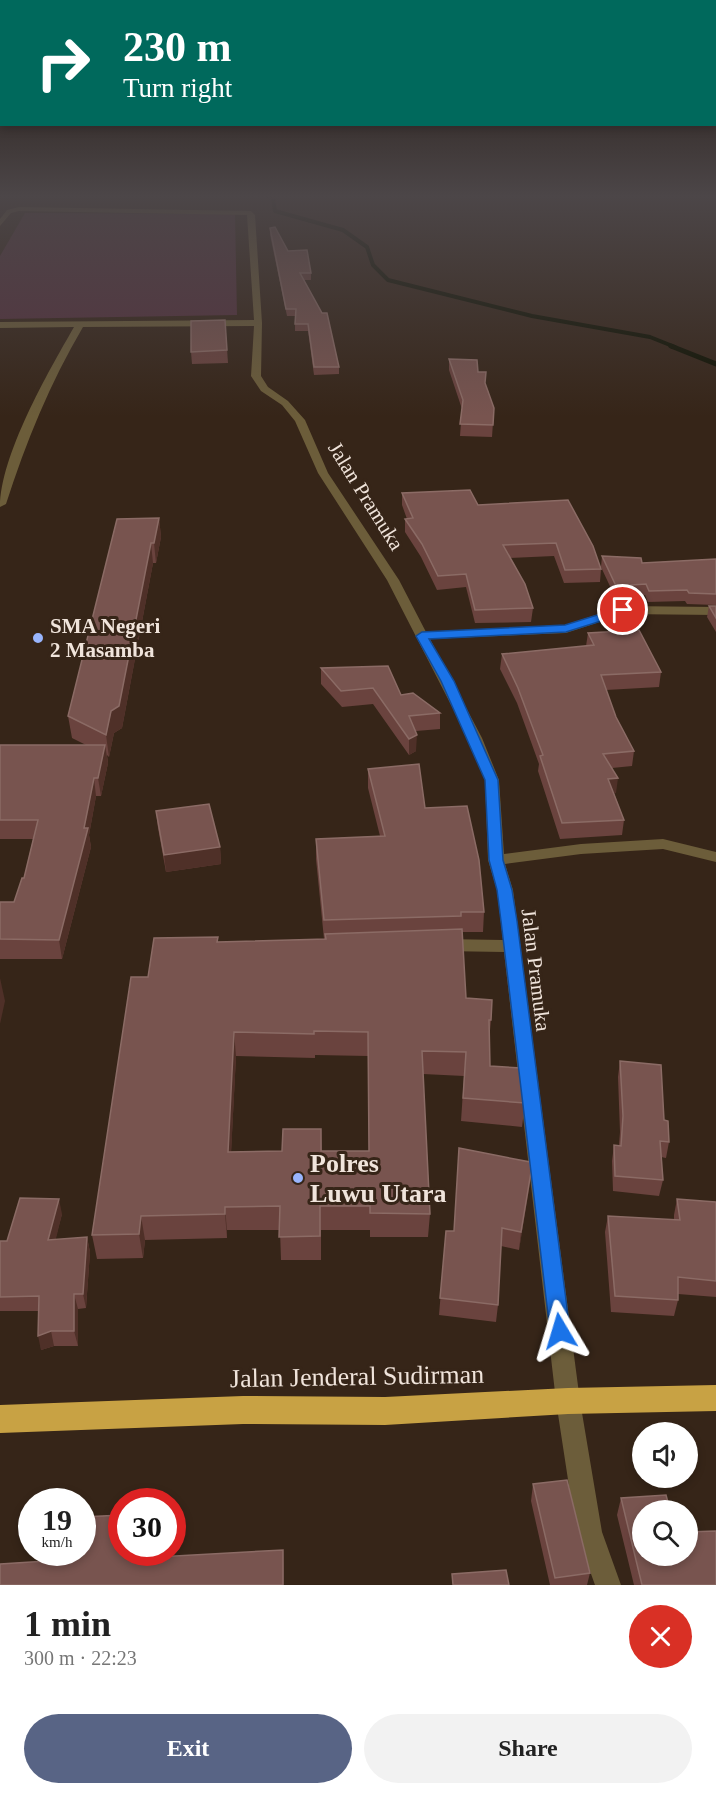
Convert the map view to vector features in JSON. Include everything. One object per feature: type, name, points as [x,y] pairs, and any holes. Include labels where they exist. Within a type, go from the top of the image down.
[{"type":"highway","name":"Jalan Jenderal Sudirman","points":[[0,1419],[243,1410],[396,1411],[568,1401],[716,1398]]},
{"type":"street","points":[[0,325],[258,323],[254,269]]},
{"type":"street","name":"Jalan Pramuka","points":[[258,323],[256,376],[258,382],[294,412],[323,473],[387,570],[448,681],[492,780],[496,860],[505,890],[568,1401],[589,1532],[608,1585]]},
{"type":"street","points":[[0,504],[16,456],[52,372],[80,324]]},
{"type":"street","points":[[422,636],[566,629],[623,610],[716,611]]},
{"type":"street","points":[[496,860],[581,849],[663,844],[716,857]]},
{"type":"street","points":[[429,945],[512,946]]},
{"type":"shaded area","points":[[0,269],[236,269],[237,315],[0,319]]},
{"type":"building","points":[[278,269],[310,269],[311,273],[300,273],[322,313],[327,313],[339,367],[314,367],[308,324],[295,324],[296,309],[286,309]]},
{"type":"building","points":[[225,320],[227,350],[191,352],[191,321]]},
{"type":"building","points":[[449,359],[477,360],[478,372],[486,372],[485,383],[494,408],[493,425],[460,424],[463,400]]},
{"type":"building","points":[[470,490],[478,505],[568,500],[593,546],[601,569],[565,570],[556,543],[503,545],[525,584],[533,608],[475,610],[466,574],[438,576],[422,544],[405,519],[413,518],[402,493]]},
{"type":"building","points":[[159,518],[154,543],[151,543],[119,706],[111,711],[106,735],[68,716],[117,519]]},
{"type":"building","points":[[602,556],[641,558],[642,563],[716,559],[716,594],[689,593],[687,590],[649,591],[646,584],[616,586]]},
{"type":"building","points":[[709,606],[716,606],[716,618]]},
{"type":"building","points":[[639,630],[661,672],[601,675],[616,717],[634,751],[603,754],[618,778],[608,779],[624,820],[562,823],[540,756],[543,755],[518,688],[502,654],[594,645],[588,633]]},
{"type":"building","points":[[388,666],[401,695],[413,693],[440,713],[409,716],[417,735],[409,739],[373,688],[341,691],[321,668]]},
{"type":"building","points":[[0,745],[105,745],[98,778],[94,778],[84,828],[88,828],[59,940],[0,939],[0,902],[14,902],[22,878],[24,878],[38,820],[0,820]]},
{"type":"building","points":[[419,764],[425,808],[467,806],[479,860],[484,912],[461,912],[461,916],[324,920],[316,839],[385,836],[368,769]]},
{"type":"building","points":[[209,804],[220,847],[164,855],[156,811]]},
{"type":"building","points":[[462,929],[466,998],[492,1000],[491,1020],[489,1020],[490,1066],[521,1068],[525,1103],[463,1098],[466,1052],[422,1051],[430,1214],[370,1213],[370,1206],[320,1206],[320,1236],[279,1237],[280,1206],[225,1207],[225,1214],[141,1216],[139,1234],[92,1235],[131,977],[148,977],[154,938],[218,937],[217,942],[326,939],[325,934]],"holes":[[[314,1031],[368,1032],[369,1151],[321,1151],[321,1129],[283,1129],[282,1151],[228,1152],[234,1032],[314,1034]]]},
{"type":"building","points":[[620,1061],[661,1065],[664,1120],[668,1121],[669,1142],[660,1141],[663,1180],[615,1176],[614,1145],[621,1146],[623,1116]]},
{"type":"building","points":[[459,1148],[530,1162],[531,1172],[521,1232],[502,1228],[498,1305],[440,1298],[446,1231],[454,1231]]},
{"type":"building","points":[[20,1198],[59,1199],[48,1240],[87,1237],[83,1294],[74,1294],[74,1331],[51,1331],[38,1336],[39,1296],[0,1297],[0,1241],[7,1241]]},
{"type":"building","points":[[677,1199],[716,1202],[716,1281],[678,1277],[678,1300],[615,1296],[608,1216],[680,1220]]},
{"type":"building","points":[[567,1480],[590,1573],[555,1578],[533,1484]]},
{"type":"building","points":[[666,1495],[667,1500],[632,1500],[632,1544],[621,1498]]},
{"type":"building","points":[[96,1516],[108,1516],[108,1566],[186,1566],[186,1555],[283,1550],[283,1585],[0,1585],[0,1564],[96,1566]]},
{"type":"building","points":[[716,1531],[716,1585],[642,1585],[637,1566],[698,1566],[698,1532]]},
{"type":"building","points":[[506,1570],[509,1585],[453,1585],[452,1574]]},
{"type":"waterway","points":[[377,269],[388,280],[532,316],[650,337],[675,347]]},
{"type":"waterway","points":[[671,346],[716,364]]},
{"type":"place","name":"SMA Negeri 2 Masamba","points":[[38,638]]},
{"type":"place","name":"Polres Luwu Utara","points":[[298,1178]]},
{"type":"route","points":[[560,1331],[505,890],[496,860],[492,780],[448,681],[422,636],[566,629],[623,610]]}]
